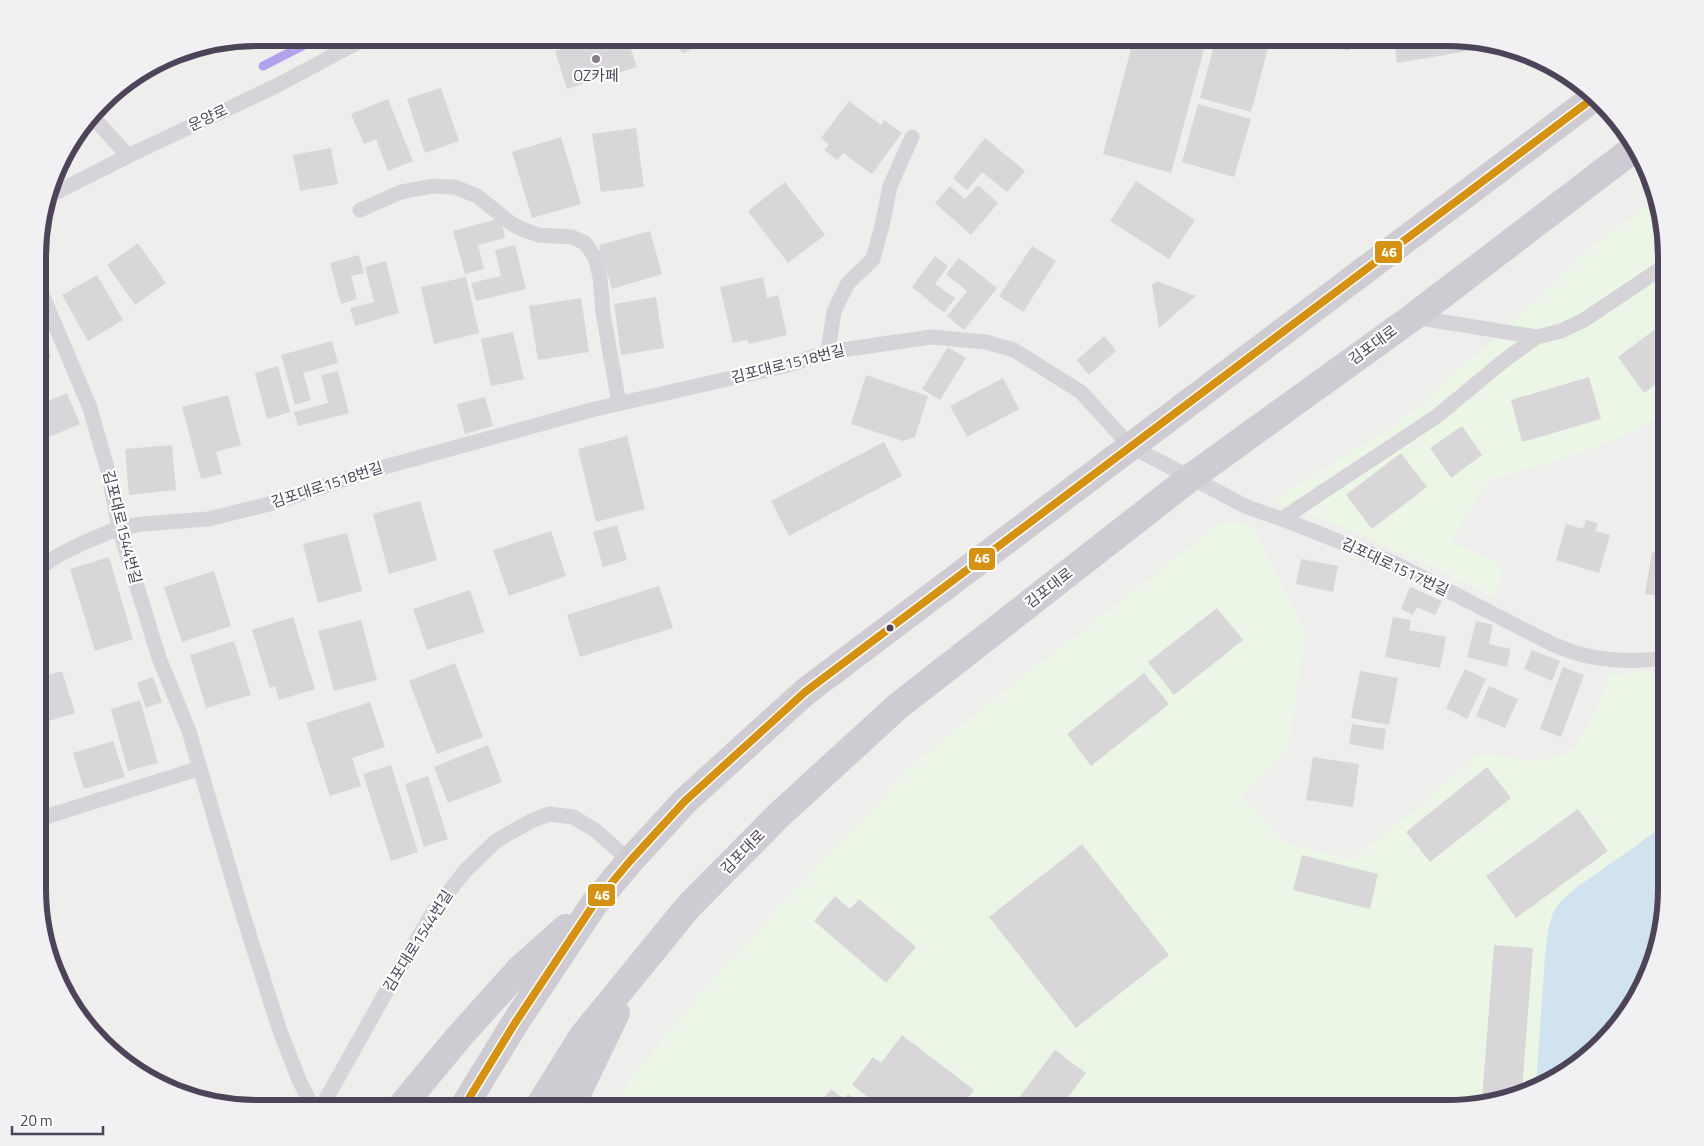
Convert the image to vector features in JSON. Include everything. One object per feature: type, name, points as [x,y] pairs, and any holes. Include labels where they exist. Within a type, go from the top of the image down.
[{"type":"main road","points":[[468,1100],[515,1023],[594,904],[685,801],[805,692],[1589,101]]},
{"type":"main road","name":"김포대로","points":[[543,1100],[582,1037],[688,907],[765,829],[897,707],[1190,478],[1413,316],[1630,152]]},
{"type":"main road","points":[[407,1100],[458,1038],[519,970],[594,904]]},
{"type":"main road","points":[[574,1100],[642,963]]},
{"type":"lane","name":"운양로","points":[[56,192],[276,86],[351,46]]},
{"type":"lane","points":[[96,121],[128,156]]},
{"type":"lane","points":[[828,352],[834,311],[848,284],[873,258],[890,186],[912,137]]},
{"type":"lane","points":[[360,210],[401,192],[433,186],[455,187],[477,196],[512,224],[524,230],[539,235],[572,237],[585,243],[595,257],[600,277],[603,313],[619,404]]},
{"type":"lane","points":[[1282,519],[1437,416],[1506,359],[1537,337],[1561,331],[1584,320],[1658,270]]},
{"type":"lane","name":"김포대로1544번길","points":[[46,304],[90,408],[109,475],[119,528],[159,658],[189,732],[243,915],[280,1031],[309,1100]]},
{"type":"lane","points":[[1413,316],[1537,337]]},
{"type":"lane","name":"김포대로1518번길","points":[[46,564],[75,547],[119,528],[142,524],[208,519],[277,502],[370,471],[619,404],[785,366],[828,352],[931,337],[986,342],[1014,350],[1081,392],[1130,446]]},
{"type":"lane","name":"김포대로1517번길","points":[[1130,446],[1247,507],[1394,564],[1576,654],[1649,661],[1658,659]]},
{"type":"lane","points":[[46,817],[200,768]]},
{"type":"lane","name":"김포대로1544번길","points":[[325,1100],[435,909],[466,870],[496,841],[531,821],[549,814],[573,817],[595,830],[630,861]]},
{"type":"shaded area","points":[[1651,204],[1658,257],[1658,417],[1616,439],[1574,455],[1488,480],[1455,534],[1453,543],[1493,561],[1502,570],[1500,582],[1492,598],[1428,565],[1346,528],[1272,501],[1399,423],[1520,317],[1594,245]]},
{"type":"shaded area","points":[[1223,522],[1251,525],[1305,633],[1288,749],[1242,797],[1282,840],[1291,845],[1351,860],[1418,808],[1476,757],[1485,754],[1531,761],[1549,759],[1566,754],[1578,743],[1593,718],[1610,675],[1649,671],[1658,677],[1658,829],[1553,913],[1548,930],[1545,957],[1536,1080],[1502,1093],[1475,1098],[1447,1100],[617,1100],[628,1083],[678,1020],[756,933],[915,763]]},
{"type":"shaded area","points":[[1658,829],[1656,917],[1651,944],[1642,970],[1622,1006],[1596,1038],[1564,1064],[1536,1080],[1545,957],[1548,930],[1553,913],[1561,901],[1577,887]]},
{"type":"building","name":"OZ카페","points":[[571,46],[630,46],[637,67],[567,89],[555,51]]},
{"type":"building","points":[[678,46],[697,46],[683,54]]},
{"type":"building","points":[[1132,46],[1205,46],[1171,173],[1103,154]]},
{"type":"building","points":[[1214,46],[1269,46],[1251,112],[1200,98]]},
{"type":"building","points":[[1328,46],[1350,46],[1349,51]]},
{"type":"building","points":[[1394,46],[1447,46],[1480,49],[1397,63]]},
{"type":"building","points":[[441,88],[459,141],[425,153],[407,99]]},
{"type":"building","points":[[388,99],[413,161],[388,171],[376,139],[364,144],[351,114]]},
{"type":"building","points":[[849,101],[881,125],[884,120],[902,133],[872,174],[843,153],[837,160],[824,150],[829,144],[821,138]]},
{"type":"building","points":[[1198,104],[1251,119],[1234,177],[1182,162]]},
{"type":"building","points":[[636,128],[644,187],[601,192],[592,134]]},
{"type":"building","points":[[561,137],[581,204],[532,218],[512,152]]},
{"type":"building","points":[[985,138],[1025,171],[1007,192],[982,172],[967,190],[953,178]]},
{"type":"building","points":[[331,148],[338,184],[300,191],[293,155]]},
{"type":"building","points":[[1136,181],[1195,220],[1169,259],[1110,221]]},
{"type":"building","points":[[785,182],[825,235],[788,263],[748,211]]},
{"type":"building","points":[[978,185],[998,203],[971,235],[935,203],[950,186],[965,199]]},
{"type":"building","points":[[501,218],[505,238],[478,245],[484,269],[465,274],[453,231]]},
{"type":"building","points":[[650,231],[662,274],[612,289],[599,245]]},
{"type":"building","points":[[138,243],[166,283],[135,305],[107,265]]},
{"type":"building","points":[[515,245],[526,289],[476,301],[471,283],[501,276],[495,250]]},
{"type":"building","points":[[1032,246],[1056,261],[1023,312],[999,296]]},
{"type":"building","points":[[359,255],[364,273],[351,276],[357,299],[341,304],[330,263]]},
{"type":"building","points":[[935,256],[948,266],[935,284],[955,298],[944,313],[912,287]]},
{"type":"building","points":[[959,258],[997,288],[964,330],[947,316],[967,291],[946,274]]},
{"type":"building","points":[[386,261],[399,313],[355,326],[350,308],[374,302],[365,267]]},
{"type":"building","points":[[97,275],[123,320],[88,341],[62,295]]},
{"type":"building","points":[[466,277],[479,333],[434,344],[421,287]]},
{"type":"building","points":[[763,277],[767,298],[778,295],[787,335],[749,344],[747,340],[733,343],[720,287]]},
{"type":"building","points":[[1157,281],[1196,296],[1159,328],[1152,285]]},
{"type":"building","points":[[656,297],[664,348],[621,355],[614,304]]},
{"type":"building","points":[[581,298],[589,352],[538,360],[529,306]]},
{"type":"building","points":[[1658,327],[1658,383],[1644,393],[1618,357]]},
{"type":"building","points":[[513,332],[524,379],[491,386],[481,339]]},
{"type":"building","points":[[1104,336],[1116,351],[1089,375],[1077,360]]},
{"type":"building","points":[[46,338],[51,358],[46,359]]},
{"type":"building","points":[[332,341],[338,363],[303,373],[311,400],[295,405],[281,355]]},
{"type":"building","points":[[948,347],[966,358],[940,400],[922,389]]},
{"type":"building","points":[[278,366],[290,412],[267,419],[255,373]]},
{"type":"building","points":[[338,371],[349,413],[298,426],[294,412],[328,403],[321,375]]},
{"type":"building","points":[[866,375],[928,396],[915,437],[903,441],[851,424]]},
{"type":"building","points":[[1589,377],[1601,419],[1522,442],[1511,400]]},
{"type":"building","points":[[1003,378],[1019,409],[967,437],[950,406]]},
{"type":"building","points":[[67,393],[80,424],[46,438],[46,402]]},
{"type":"building","points":[[228,395],[241,445],[216,452],[222,474],[201,479],[182,407]]},
{"type":"building","points":[[485,397],[493,426],[465,434],[457,404]]},
{"type":"building","points":[[1462,426],[1482,455],[1451,478],[1430,448]]},
{"type":"building","points":[[627,436],[645,509],[596,522],[578,449]]},
{"type":"building","points":[[884,442],[902,476],[789,536],[771,501]]},
{"type":"building","points":[[172,445],[176,490],[129,495],[125,449]]},
{"type":"building","points":[[1401,453],[1427,487],[1372,529],[1346,495]]},
{"type":"building","points":[[420,501],[437,560],[389,574],[373,514]]},
{"type":"building","points":[[1586,520],[1598,523],[1595,531],[1610,535],[1599,573],[1556,560],[1566,524],[1583,529]]},
{"type":"building","points":[[617,525],[627,560],[603,567],[593,532]]},
{"type":"building","points":[[551,531],[566,576],[509,596],[493,550]]},
{"type":"building","points":[[347,533],[362,591],[318,603],[303,544]]},
{"type":"building","points":[[1652,552],[1658,553],[1658,596],[1645,594]]},
{"type":"building","points":[[109,557],[133,639],[95,651],[70,569]]},
{"type":"building","points":[[1301,559],[1338,566],[1333,592],[1296,584]]},
{"type":"building","points":[[214,571],[231,626],[182,642],[164,587]]},
{"type":"building","points":[[659,586],[673,628],[580,657],[567,615]]},
{"type":"building","points":[[1410,587],[1442,601],[1435,615],[1417,607],[1413,615],[1401,609]]},
{"type":"building","points":[[470,590],[484,632],[427,650],[413,609]]},
{"type":"building","points":[[1217,608],[1243,640],[1174,695],[1148,662]]},
{"type":"building","points":[[293,617],[315,689],[279,700],[275,686],[270,688],[252,630]]},
{"type":"building","points":[[1393,617],[1411,620],[1409,630],[1446,637],[1440,668],[1385,657]]},
{"type":"building","points":[[361,620],[377,680],[334,691],[318,631]]},
{"type":"building","points":[[1476,621],[1493,625],[1489,644],[1511,649],[1507,667],[1467,657]]},
{"type":"building","points":[[234,641],[251,695],[206,708],[190,655]]},
{"type":"building","points":[[1532,650],[1560,661],[1552,681],[1524,669]]},
{"type":"building","points":[[455,663],[483,737],[437,754],[409,681]]},
{"type":"building","points":[[1563,667],[1584,675],[1561,737],[1540,729]]},
{"type":"building","points":[[1465,669],[1486,679],[1467,719],[1446,708]]},
{"type":"building","points":[[62,671],[75,713],[46,722],[46,676]]},
{"type":"building","points":[[1360,671],[1398,678],[1389,725],[1351,718]]},
{"type":"building","points":[[1144,673],[1169,704],[1091,766],[1067,734]]},
{"type":"building","points":[[153,677],[162,702],[146,708],[137,683]]},
{"type":"building","points":[[1489,686],[1518,699],[1505,728],[1476,716]]},
{"type":"building","points":[[140,700],[158,763],[128,771],[111,709]]},
{"type":"building","points":[[370,702],[385,747],[352,758],[361,786],[330,796],[306,723]]},
{"type":"building","points":[[1352,724],[1386,729],[1383,750],[1349,744]]},
{"type":"building","points":[[113,741],[125,777],[84,789],[73,753]]},
{"type":"building","points":[[488,745],[502,782],[448,803],[434,767]]},
{"type":"building","points":[[1313,757],[1359,764],[1353,807],[1306,800]]},
{"type":"building","points":[[391,765],[418,852],[391,861],[363,774]]},
{"type":"building","points":[[1487,767],[1511,798],[1430,862],[1406,832]]},
{"type":"building","points":[[428,776],[448,839],[424,847],[405,784]]},
{"type":"building","points":[[1578,809],[1608,851],[1516,918],[1486,876]]},
{"type":"building","points":[[1082,844],[1169,955],[1076,1028],[989,917]]},
{"type":"building","points":[[1302,855],[1378,874],[1370,909],[1293,890]]},
{"type":"building","points":[[835,896],[850,909],[859,899],[916,947],[886,983],[814,921]]},
{"type":"building","points":[[1494,945],[1533,948],[1522,1086],[1482,1097]]},
{"type":"building","points":[[902,1035],[974,1090],[966,1100],[872,1100],[852,1085],[873,1057],[881,1063]]},
{"type":"building","points":[[1055,1050],[1086,1073],[1066,1100],[1017,1100]]},
{"type":"building","points":[[831,1089],[844,1099],[848,1094],[856,1100],[822,1100]]},
{"type":"waterway","points":[[263,66],[302,46]]},
{"type":"transit line","name":"46","points":[[468,1100],[515,1023],[594,904],[685,801],[805,692],[1589,101]]},
{"type":"place","name":"OZ카페","points":[[596,59]]}]
